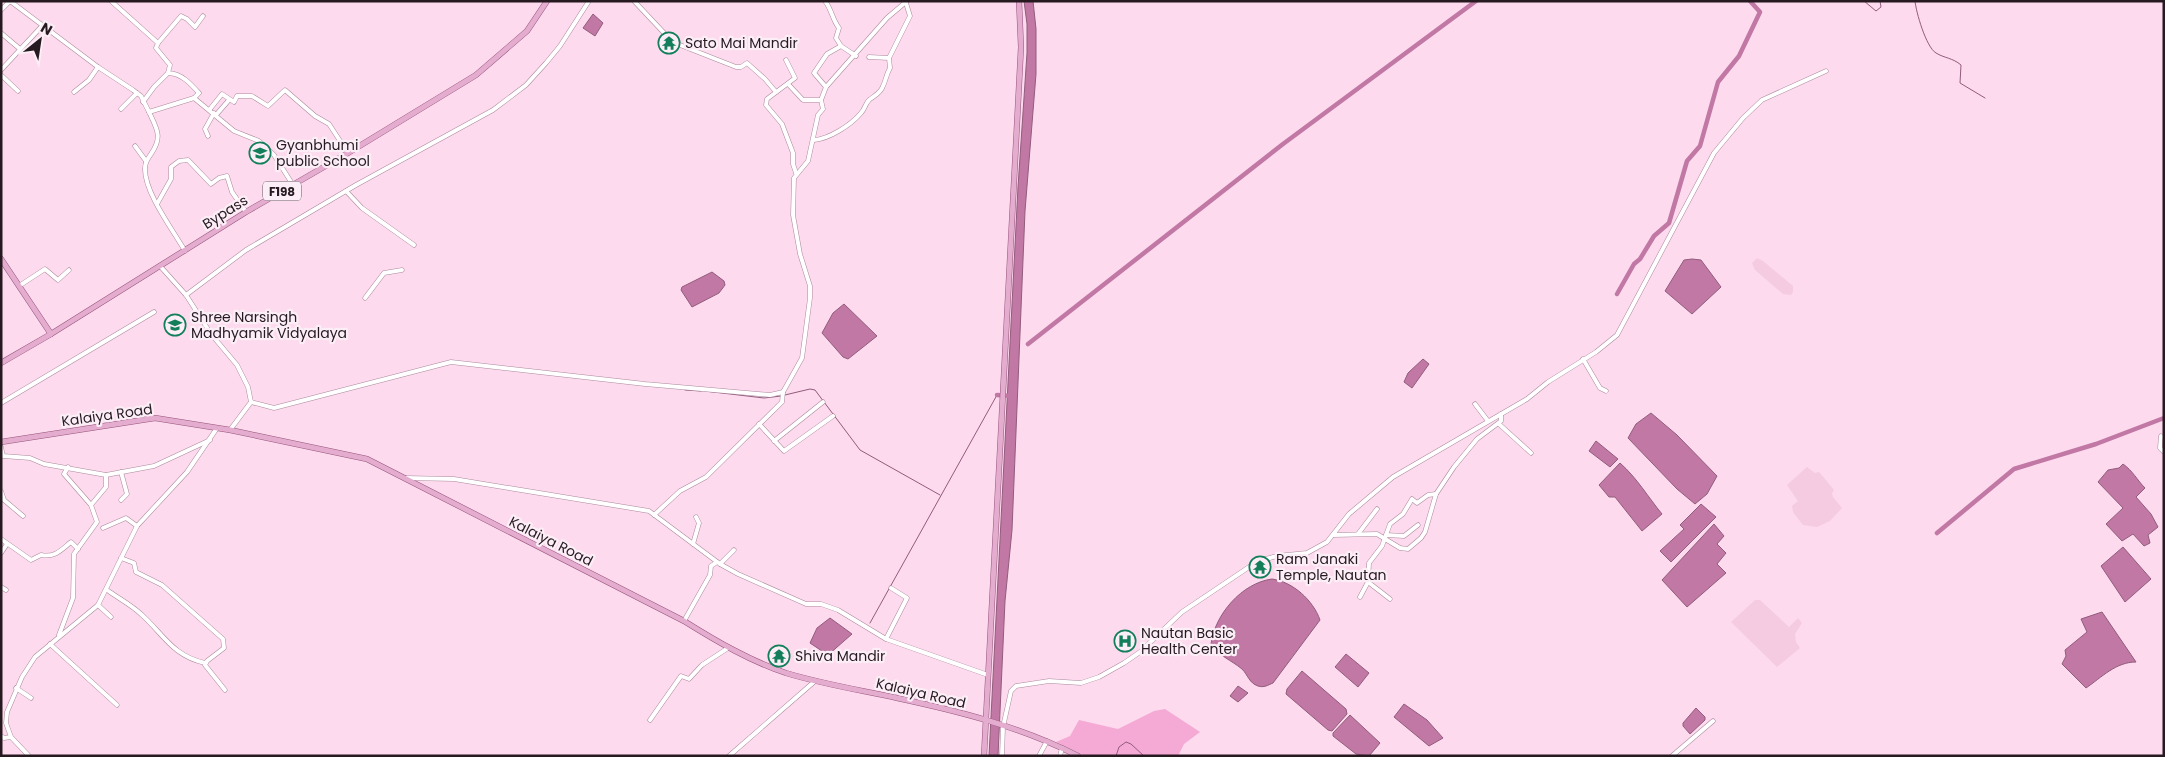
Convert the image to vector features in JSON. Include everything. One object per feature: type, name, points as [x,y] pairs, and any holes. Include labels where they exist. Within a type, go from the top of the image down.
[{"type":"main road","name":"Bypass","points":[[1,363],[51,334],[246,212],[293,186],[476,75],[527,31],[547,1]]},
{"type":"main road","points":[[984,756],[989,722],[988,675],[1021,47],[1019,1]]},
{"type":"main road","points":[[1,259],[51,334]]},
{"type":"main road","name":"Kalaiya Road","points":[[1,442],[155,418],[230,430],[367,458],[684,621],[728,648],[784,672],[815,681],[898,698],[989,722],[1047,741],[1078,756]]},
{"type":"street","points":[[1,10],[10,1],[98,67],[137,93],[149,112],[158,132],[158,144],[146,161],[146,176],[157,204],[185,250]]},
{"type":"street","points":[[111,1],[158,43]]},
{"type":"street","points":[[186,295],[246,250],[346,191],[476,120],[526,85],[560,46],[588,1]]},
{"type":"street","points":[[634,1],[666,35],[680,45],[736,66],[747,63],[776,92]]},
{"type":"street","points":[[825,1],[832,9],[832,20],[839,28],[836,38],[841,46],[856,56]]},
{"type":"street","points":[[796,173],[808,161],[818,115],[823,109],[821,100],[826,87],[856,56],[887,18],[906,2],[910,16],[908,23],[889,58],[890,68],[884,77],[884,85],[879,93],[864,106],[863,111],[830,137],[814,140]]},
{"type":"street","points":[[143,102],[168,73],[170,65],[156,48],[158,43],[181,16],[187,18],[195,27],[203,16]]},
{"type":"street","points":[[1,70],[42,26]]},
{"type":"street","points":[[1,33],[20,49]]},
{"type":"street","points":[[826,87],[814,73],[826,54],[841,46]]},
{"type":"street","points":[[869,57],[889,58]]},
{"type":"street","points":[[654,515],[680,491],[706,477],[759,424],[784,394],[802,358],[810,286],[793,215],[796,173],[793,164],[793,153],[782,124],[766,105],[767,99],[795,78],[786,60]]},
{"type":"street","points":[[74,92],[89,80],[98,67]]},
{"type":"street","points":[[1002,756],[1003,727],[1011,691],[1016,686],[1049,681],[1081,683],[1099,677],[1140,652],[1182,612],[1258,561],[1277,556],[1307,553],[1326,542],[1349,514],[1393,477],[1527,399],[1548,382],[1596,352],[1617,336],[1714,153],[1762,100],[1826,71]]},
{"type":"street","points":[[149,112],[194,98],[199,93],[189,82],[175,73],[168,73]]},
{"type":"street","points":[[1,75],[18,91]]},
{"type":"street","points":[[788,84],[803,100],[821,100]]},
{"type":"street","points":[[210,109],[222,94],[234,102],[237,96],[252,96],[268,106],[285,90],[315,116],[329,124],[348,153]]},
{"type":"street","points":[[121,110],[137,93]]},
{"type":"street","points":[[194,98],[210,109],[234,131],[259,141],[285,170],[293,186]]},
{"type":"street","points":[[208,136],[205,129],[215,114],[229,100]]},
{"type":"street","points":[[135,146],[146,161]]},
{"type":"street","points":[[157,204],[171,179],[171,167],[179,161],[188,160],[212,184],[219,178],[228,176],[232,192],[246,212]]},
{"type":"street","points":[[346,191],[358,204],[414,245]]},
{"type":"street","points":[[160,266],[186,295],[211,334],[237,365],[248,387],[251,402],[230,430]]},
{"type":"street","points":[[19,286],[45,269],[58,280],[69,270]]},
{"type":"street","points":[[365,298],[384,273],[402,270]]},
{"type":"street","points":[[1,403],[154,312]]},
{"type":"street","points":[[1583,359],[1600,388],[1606,391]]},
{"type":"street","points":[[251,402],[274,408],[450,362],[644,384],[770,395],[784,394]]},
{"type":"street","points":[[774,441],[823,402]]},
{"type":"street","points":[[1474,404],[1488,421]]},
{"type":"street","points":[[1333,535],[1377,534],[1404,550],[1421,538],[1436,494],[1468,450],[1499,424],[1501,414]]},
{"type":"street","points":[[759,424],[784,451],[834,416]]},
{"type":"street","points":[[1499,424],[1532,453]]},
{"type":"street","points":[[29,756],[11,737],[6,722],[7,712],[16,688],[35,657],[59,635],[98,605],[137,526],[174,487],[217,428]]},
{"type":"street","points":[[2161,436],[2160,448],[2164,452]]},
{"type":"street","points":[[1,447],[2,457],[30,458],[44,464],[106,475],[154,466],[210,440]]},
{"type":"street","points":[[59,635],[74,598],[73,560],[78,549],[98,522],[91,505],[64,474],[68,468]]},
{"type":"street","points":[[121,472],[127,494],[121,500]]},
{"type":"street","points":[[91,505],[106,487],[106,475]]},
{"type":"street","points":[[404,478],[454,479],[500,488],[630,507],[654,515],[718,563],[806,604],[821,604],[838,610],[886,639],[988,675]]},
{"type":"street","points":[[1,491],[4,500],[23,516]]},
{"type":"street","points":[[1360,597],[1368,582],[1369,563],[1379,551],[1390,524],[1403,514],[1412,499],[1417,503],[1428,495],[1436,494]]},
{"type":"street","points":[[1358,534],[1377,509]]},
{"type":"street","points":[[693,544],[699,523],[696,517]]},
{"type":"street","points":[[104,528],[126,518],[137,526]]},
{"type":"street","points":[[1385,537],[1404,536],[1418,525]]},
{"type":"street","points":[[1,539],[31,560],[41,555],[54,556],[71,542],[78,549]]},
{"type":"street","points":[[1,553],[7,544]]},
{"type":"street","points":[[684,621],[710,575],[711,566],[718,563],[734,550]]},
{"type":"street","points":[[107,590],[141,614],[175,650],[190,660],[205,663],[224,648],[223,640],[162,585],[136,572],[134,562],[121,558]]},
{"type":"street","points":[[1368,582],[1390,599]]},
{"type":"street","points":[[1,587],[6,590]]},
{"type":"street","points":[[886,639],[907,598],[891,588]]},
{"type":"street","points":[[98,605],[111,617]]},
{"type":"street","points":[[50,644],[117,705]]},
{"type":"street","points":[[650,720],[681,676],[689,678],[702,666],[728,648]]},
{"type":"street","points":[[205,663],[213,678],[225,690]]},
{"type":"street","points":[[729,756],[815,681]]},
{"type":"street","points":[[16,688],[31,698]]},
{"type":"street","points":[[1672,756],[1713,721]]},
{"type":"street","points":[[1,736],[4,738],[11,737]]},
{"type":"street","points":[[1039,756],[1047,741]]},
{"type":"street","points":[[1060,756],[1062,748]]},
{"type":"shaded area","points":[[1024,1],[1033,1],[1036,29],[1036,74],[1025,211],[1012,530],[1005,601],[998,756],[989,756],[1018,187],[1027,53],[1027,24]]},
{"type":"shaded area","points":[[593,14],[603,23],[595,36],[583,28]]},
{"type":"shaded area","points":[[1757,258],[1793,286],[1791,295],[1783,294],[1755,270],[1752,263]]},
{"type":"shaded area","points":[[1684,260],[1701,260],[1721,287],[1692,314],[1665,291]]},
{"type":"shaded area","points":[[712,272],[724,281],[725,285],[719,293],[692,307],[681,290],[682,287]]},
{"type":"shaded area","points":[[844,304],[877,336],[848,359],[843,357],[822,333],[833,313]]},
{"type":"shaded area","points":[[1423,359],[1429,364],[1412,388],[1404,382],[1408,373]]},
{"type":"shaded area","points":[[1651,413],[1677,435],[1717,476],[1707,494],[1695,504],[1677,489],[1628,438],[1636,424]]},
{"type":"shaded area","points":[[1596,441],[1618,459],[1610,467],[1589,451]]},
{"type":"shaded area","points":[[1620,463],[1637,481],[1662,514],[1642,531],[1615,497],[1609,497],[1599,485]]},
{"type":"shaded area","points":[[2123,464],[2145,488],[2136,497],[2151,514],[2158,527],[2148,535],[2150,543],[2144,546],[2133,534],[2122,541],[2106,524],[2123,508],[2098,482],[2108,470],[2119,468]]},
{"type":"shaded area","points":[[1807,467],[1815,473],[1819,472],[1825,479],[1834,490],[1832,493],[1833,497],[1842,508],[1830,521],[1817,527],[1803,525],[1793,512],[1792,506],[1798,501],[1787,485]]},
{"type":"shaded area","points":[[1701,504],[1716,517],[1671,562],[1660,551],[1684,529],[1680,525]]},
{"type":"shaded area","points":[[1714,524],[1724,536],[1717,544],[1726,553],[1717,564],[1726,573],[1687,607],[1662,580]]},
{"type":"shaded area","points":[[2123,547],[2151,579],[2125,602],[2101,566]]},
{"type":"shaded area","points":[[1272,579],[1287,584],[1301,593],[1317,613],[1320,620],[1273,683],[1260,687],[1255,685],[1242,669],[1221,655],[1211,644],[1218,622],[1232,602],[1250,587]]},
{"type":"shaded area","points":[[1755,600],[1760,600],[1789,627],[1798,618],[1802,623],[1795,634],[1796,642],[1800,648],[1777,667],[1731,622]]},
{"type":"shaded area","points":[[2102,612],[2136,662],[2116,667],[2086,688],[2062,664],[2066,656],[2065,650],[2087,632],[2081,619]]},
{"type":"shaded area","points":[[830,618],[852,634],[828,655],[810,643],[817,628]]},
{"type":"shaded area","points":[[1346,654],[1369,673],[1358,687],[1335,667]]},
{"type":"shaded area","points":[[1302,671],[1346,709],[1347,714],[1332,731],[1328,730],[1286,694],[1287,689]]},
{"type":"shaded area","points":[[1238,686],[1248,693],[1238,702],[1230,696]]},
{"type":"shaded area","points":[[1404,704],[1427,720],[1443,738],[1429,746],[1394,717]]},
{"type":"shaded area","points":[[1696,708],[1705,717],[1705,720],[1690,734],[1683,726],[1683,723]]},
{"type":"shaded area","points":[[1165,709],[1200,732],[1184,744],[1178,756],[1085,756],[1056,742],[1070,736],[1079,720],[1118,729],[1154,711]]},
{"type":"shaded area","points":[[1350,715],[1380,743],[1369,756],[1356,754],[1333,736],[1333,733]]},
{"type":"waterway","points":[[1028,344],[1283,144],[1476,1]]},
{"type":"waterway","points":[[1617,294],[1634,264],[1640,259],[1654,236],[1669,223],[1687,161],[1700,146],[1718,82],[1739,56],[1760,12],[1750,1]]},
{"type":"waterway","points":[[1864,1],[1876,11],[1881,7],[1880,1]]},
{"type":"waterway","points":[[1915,1],[1922,29],[1932,49],[1939,55],[1961,65],[1960,83],[1985,98]]},
{"type":"waterway","points":[[785,395],[810,389],[815,390],[860,450],[940,495]]},
{"type":"waterway","points":[[685,390],[701,391]]},
{"type":"waterway","points":[[705,391],[764,398],[781,396]]},
{"type":"waterway","points":[[870,623],[997,395]]},
{"type":"waterway","points":[[997,395],[1011,396]]},
{"type":"waterway","points":[[1937,533],[2014,469],[2096,444],[2164,418]]},
{"type":"waterway","points":[[1116,756],[1119,747],[1126,742],[1144,756]]},
{"type":"place","name":"Sato Mai Mandir","points":[[669,43]]},
{"type":"place","name":"Gyanbhumi public School","points":[[260,153]]},
{"type":"place","name":"Shree Narsingh Madhyamik Vidyalaya","points":[[175,325]]},
{"type":"place","name":"Ram Janaki Temple, Nautan","points":[[1260,567]]},
{"type":"place","name":"Nautan Basic Health Center","points":[[1125,641]]},
{"type":"place","name":"Shiva Mandir","points":[[779,656]]}]
